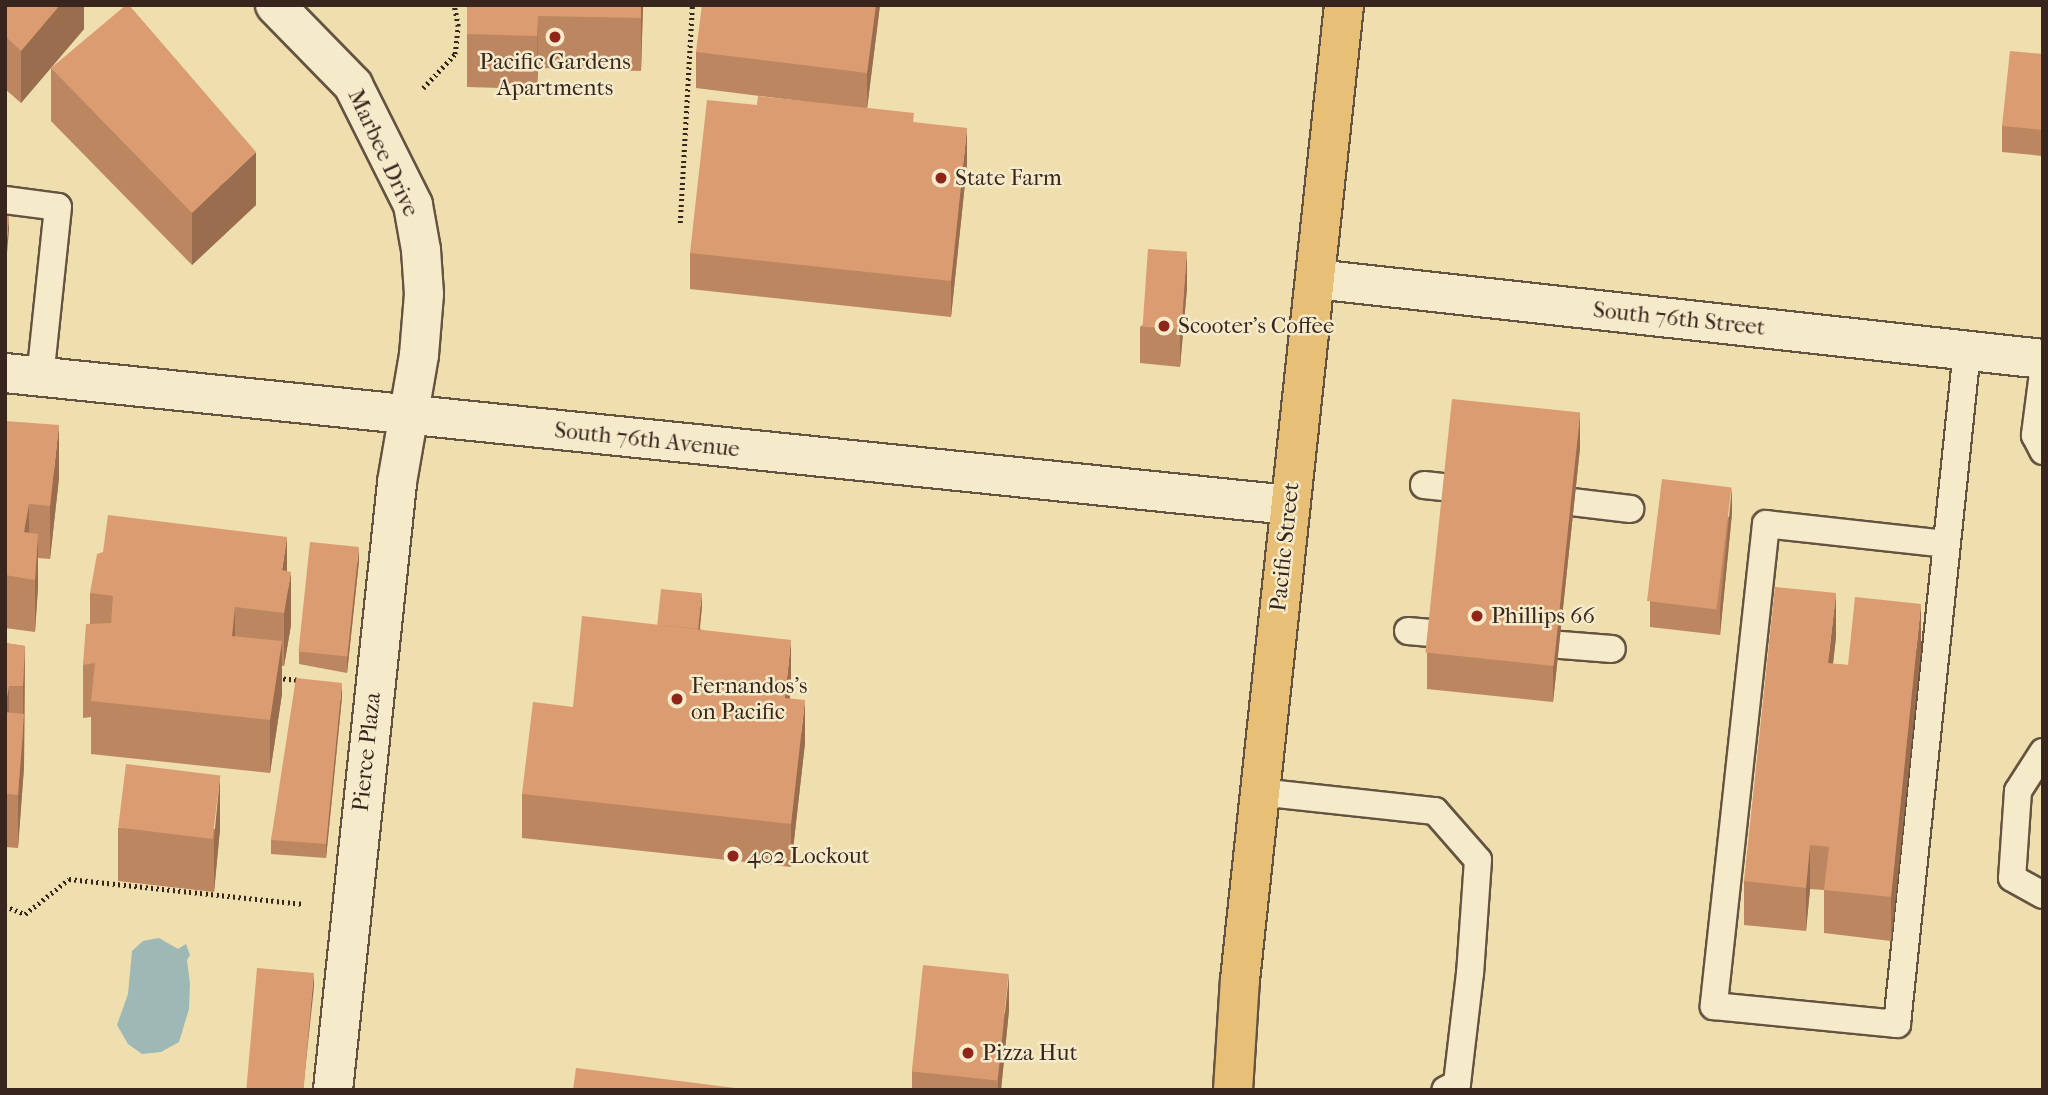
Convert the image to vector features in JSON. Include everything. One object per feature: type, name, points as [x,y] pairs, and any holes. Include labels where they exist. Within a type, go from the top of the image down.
[{"type":"main road","name":"Pacific Street","points":[[1233,1089],[1240,980],[1259,792],[1344,5]]},
{"type":"street","name":"Marbee Drive","points":[[293,12],[353,85],[413,205],[421,250],[424,295],[419,355],[408,415]]},
{"type":"street","name":"South 76th Street","points":[[1315,279],[2043,359]]},
{"type":"street","name":"South 76th Avenue","points":[[23,375],[1290,505]]},
{"type":"street","name":"Pierce Plaza","points":[[332,1090],[374,687],[397,483],[408,415]]},
{"type":"lane","points":[[5,200],[58,207],[23,375]]},
{"type":"lane","points":[[1947,544],[1766,524],[1714,1006],[1897,1024],[1947,544],[1967,350]]},
{"type":"lane","points":[[2043,373],[2035,435],[2043,451]]},
{"type":"lane","points":[[1424,485],[1630,509]]},
{"type":"lane","points":[[1408,631],[1612,649]]},
{"type":"lane","points":[[2043,752],[2018,791],[2012,878],[2043,895]]},
{"type":"lane","points":[[1259,792],[1435,811],[1478,860],[1470,973],[1457,1084],[1445,1090]]},
{"type":"lane","points":[[1233,1089],[1239,1090]]},
{"type":"path","points":[[423,88],[455,54],[458,26],[454,5]]},
{"type":"path","points":[[680,223],[692,5]]},
{"type":"path","points":[[264,676],[374,687]]},
{"type":"path","points":[[5,906],[25,914],[69,879],[350,908]]},
{"type":"water","points":[[159,938],[178,949],[186,944],[190,955],[187,960],[189,1009],[179,1042],[161,1052],[142,1054],[128,1044],[117,1025],[128,994],[132,951],[143,941]]},
{"type":"building","points":[[5,5],[60,5],[21,51],[5,36]]},
{"type":"building","points":[[129,5],[256,152],[192,213],[51,68]]},
{"type":"building","points":[[467,5],[641,5],[641,18],[538,16],[537,36],[467,34]]},
{"type":"building","points":[[702,5],[876,5],[867,73],[696,52]]},
{"type":"building","points":[[2010,51],[2043,54],[2043,130],[2002,126]]},
{"type":"building","points":[[758,96],[914,113],[913,122],[967,128],[951,281],[690,253],[707,100],[757,105]]},
{"type":"building","points":[[5,216],[9,216],[5,262]]},
{"type":"building","points":[[1148,249],[1187,252],[1181,330],[1143,327]]},
{"type":"building","points":[[1452,399],[1580,412],[1554,666],[1425,653]]},
{"type":"building","points":[[5,421],[59,425],[50,506],[29,504],[24,532],[38,534],[35,580],[5,575]]},
{"type":"building","points":[[1662,479],[1731,488],[1716,610],[1647,601]]},
{"type":"building","points":[[108,515],[287,537],[282,570],[291,572],[284,613],[235,607],[232,636],[282,641],[270,720],[91,701],[95,663],[83,665],[86,624],[111,623],[113,596],[90,593],[97,554],[103,552]]},
{"type":"building","points":[[310,542],[359,547],[347,657],[299,651]]},
{"type":"building","points":[[1775,587],[1836,593],[1828,663],[1848,665],[1855,597],[1921,604],[1891,897],[1824,890],[1829,847],[1810,845],[1806,888],[1744,881]]},
{"type":"building","points":[[661,589],[702,593],[698,629],[657,625]]},
{"type":"building","points":[[582,616],[791,640],[785,698],[805,700],[791,824],[522,794],[533,702],[573,707]]},
{"type":"building","points":[[5,643],[25,646],[23,686],[9,686],[5,709]]},
{"type":"building","points":[[296,678],[342,683],[326,844],[271,840]]},
{"type":"building","points":[[5,712],[24,714],[18,795],[5,794]]},
{"type":"building","points":[[126,764],[220,776],[212,839],[118,828]]},
{"type":"building","points":[[923,965],[1009,974],[997,1080],[912,1071]]},
{"type":"building","points":[[257,968],[314,973],[304,1090],[246,1090]]},
{"type":"building","points":[[576,1068],[751,1090],[573,1090]]},
{"type":"place","name":"Pacific Gardens Apartments","points":[[555,37]]},
{"type":"place","name":"State Farm","points":[[941,178]]},
{"type":"place","name":"Scooter's Coffee","points":[[1164,326]]},
{"type":"place","name":"Phillips 66","points":[[1477,616]]},
{"type":"place","name":"Fernandos's on Pacific","points":[[677,699]]},
{"type":"place","name":"402 Lockout","points":[[733,856]]},
{"type":"place","name":"Pizza Hut","points":[[968,1053]]}]
